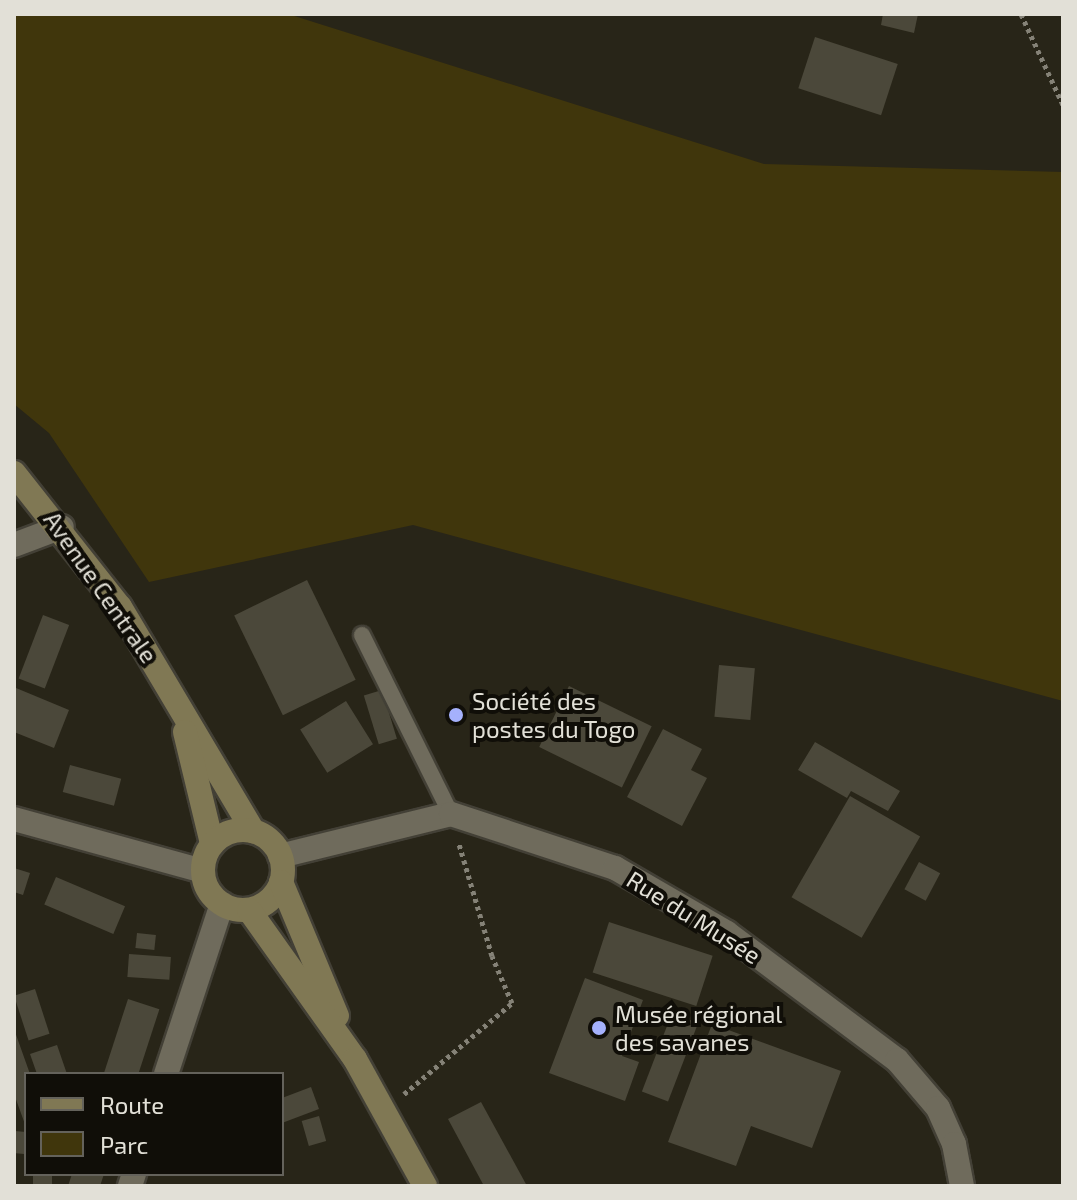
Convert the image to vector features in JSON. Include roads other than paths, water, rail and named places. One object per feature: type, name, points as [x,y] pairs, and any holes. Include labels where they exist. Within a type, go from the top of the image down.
[{"type":"main road","name":"Avenue Centrale","points":[[14,473],[62,527],[120,607],[253,831]]},
{"type":"main road","name":"Avenue Centrale","points":[[179,706],[212,844]]},
{"type":"main road","points":[[281,882],[269,900],[249,910],[222,904],[208,890],[203,871],[212,844],[231,832],[253,831],[269,840],[280,856],[281,882],[355,1059]]},
{"type":"main road","points":[[249,910],[355,1059],[425,1186]]},
{"type":"street","points":[[14,545],[62,527]]},
{"type":"street","points":[[280,856],[451,814]]},
{"type":"street","name":"Rue du Musée","points":[[451,814],[615,868],[727,933],[918,1080],[954,1144],[962,1186]]},
{"type":"street","points":[[14,819],[203,871]]},
{"type":"street","points":[[167,1072],[222,904]]},
{"type":"lane","points":[[362,635],[451,814]]},
{"type":"place","name":"Société des postes du Togo","points":[[456,715]]},
{"type":"place","name":"Musée régional des savanes","points":[[599,1028]]}]
